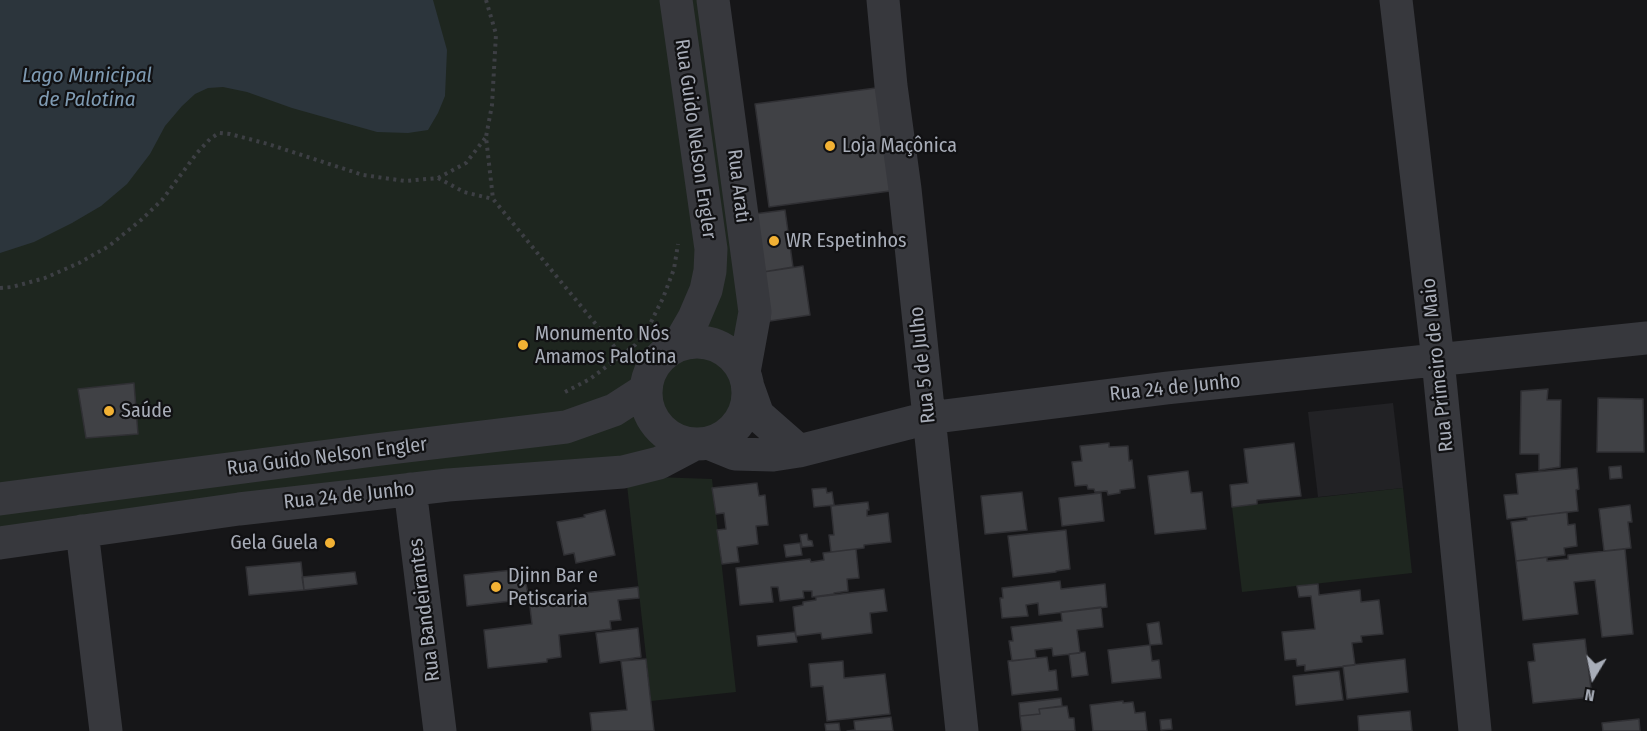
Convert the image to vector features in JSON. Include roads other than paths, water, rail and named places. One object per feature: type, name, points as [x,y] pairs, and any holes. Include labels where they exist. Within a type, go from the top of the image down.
[{"type":"street","name":"Rua Guido Nelson Engler","points":[[676,0],[711,249],[706,290],[679,344]]},
{"type":"street","name":"Rua Arati","points":[[713,0],[754,312],[746,380]]},
{"type":"street","name":"Rua 5 de Julho","points":[[883,0],[962,731]]},
{"type":"street","name":"Rua Primeiro de Maio","points":[[1396,0],[1438,360],[1475,731]]},
{"type":"street","name":"Rua 24 de Junho","points":[[0,543],[239,509],[410,489],[622,472],[659,463],[701,444],[735,454],[774,455],[799,452],[928,418],[1167,388],[1647,338]]},
{"type":"street","points":[[746,380],[747,402],[743,417],[722,438],[701,444],[681,442],[669,436],[650,416],[646,403],[645,390],[648,375],[655,362],[666,351],[679,344],[694,341],[709,343],[724,349],[736,359],[746,380],[758,415],[799,452]]},
{"type":"street","name":"Rua Guido Nelson Engler","points":[[0,499],[566,427],[614,410],[645,390]]},
{"type":"street","name":"Rua Bandeirantes","points":[[410,489],[440,731]]},
{"type":"street","points":[[82,531],[106,731]]},
{"type":"water","name":"Lago Municipal de Palotina","points":[[0,0],[433,0],[447,50],[445,96],[428,130],[408,133],[377,132],[292,108],[247,92],[223,87],[208,88],[195,94],[182,106],[165,126],[150,154],[127,184],[101,206],[34,242],[0,253]]},
{"type":"place","name":"Loja Maçônica","points":[[830,146]]},
{"type":"place","name":"WR Espetinhos","points":[[774,241]]},
{"type":"place","name":"Monumento Nós Amamos Palotina","points":[[523,345]]},
{"type":"place","name":"Saúde","points":[[109,411]]},
{"type":"place","name":"Gela Guela","points":[[330,543]]},
{"type":"place","name":"Djinn Bar e Petiscaria","points":[[496,587]]}]
